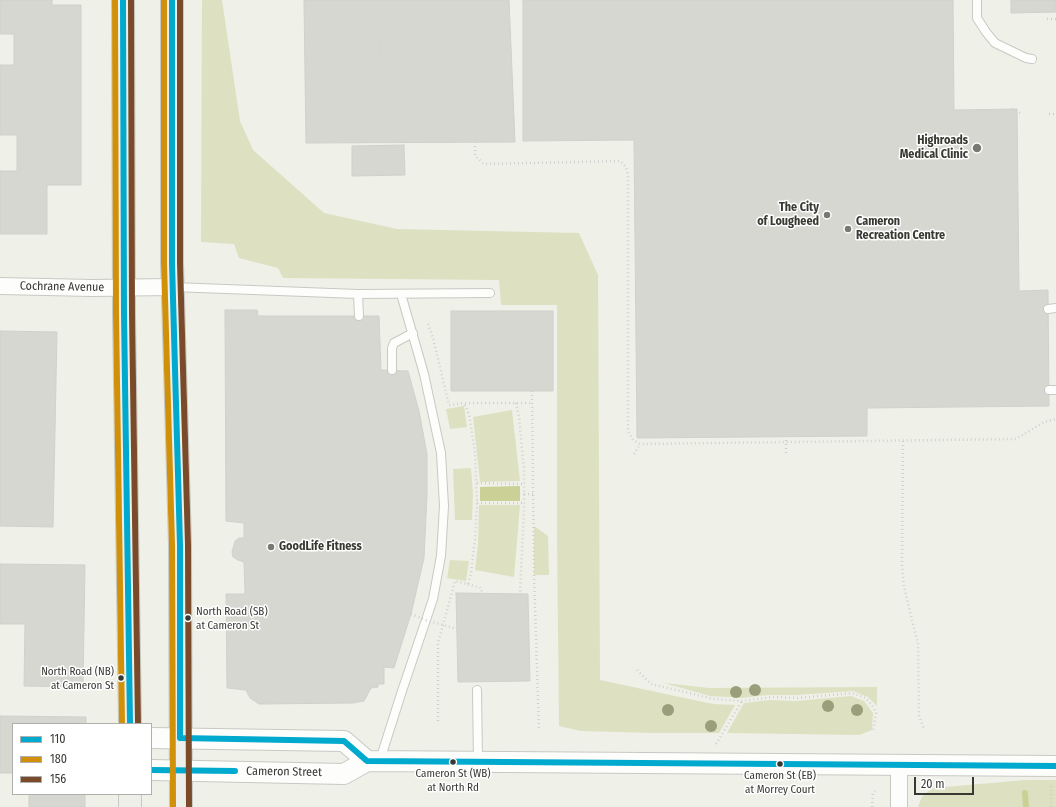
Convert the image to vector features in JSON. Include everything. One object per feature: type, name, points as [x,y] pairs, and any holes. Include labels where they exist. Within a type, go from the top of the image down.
[{"type":"main road","points":[[123,0],[124,287],[130,723]]},
{"type":"main road","points":[[172,0],[172,286],[180,545],[181,807]]},
{"type":"main road","points":[[130,795],[130,807]]},
{"type":"street","name":"Cochrane Avenue","points":[[0,286],[172,286]]},
{"type":"street","points":[[152,738],[344,741],[373,761],[899,765],[1053,774]]},
{"type":"street","name":"Cameron Street","points":[[152,770],[344,774],[373,761]]},
{"type":"street","points":[[899,765],[899,807]]},
{"type":"lane","points":[[977,0],[977,18],[995,43],[1026,58],[1032,59]]},
{"type":"lane","points":[[172,286],[358,294],[490,292]]},
{"type":"lane","points":[[358,294],[359,316]]},
{"type":"lane","points":[[373,761],[401,694],[433,599],[441,556],[444,506],[441,453],[424,374],[401,294]]},
{"type":"lane","points":[[392,370],[392,348],[394,344],[413,333]]},
{"type":"lane","points":[[477,690],[478,762]]},
{"type":"path","points":[[1047,19],[1056,19]]},
{"type":"path","points":[[379,38],[379,58]]},
{"type":"path","points":[[1012,109],[1022,114]]},
{"type":"path","points":[[1049,114],[1056,114]]},
{"type":"path","points":[[475,142],[476,156],[484,164],[620,161],[626,167],[628,175],[628,431],[633,440],[640,444],[1016,439],[1044,422],[1056,419]]},
{"type":"path","points":[[428,324],[449,406],[464,403],[532,403]]},
{"type":"path","points":[[532,392],[538,731]]},
{"type":"path","points":[[464,403],[469,414],[475,453],[477,483],[475,540],[471,573],[468,584]]},
{"type":"path","points":[[516,403],[524,484],[520,593]]},
{"type":"path","points":[[786,436],[786,453]]},
{"type":"path","points":[[903,441],[902,565],[904,587],[918,644],[919,716],[924,729]]},
{"type":"path","points":[[634,454],[640,444]]},
{"type":"path","points":[[477,483],[524,484]]},
{"type":"path","points":[[524,494],[534,494]]},
{"type":"path","points":[[477,503],[524,503]]},
{"type":"path","points":[[438,721],[438,643],[455,581],[481,588],[482,593]]},
{"type":"path","points":[[411,614],[457,629]]},
{"type":"path","points":[[637,670],[651,684],[714,699],[742,701],[773,697],[798,698],[852,693],[866,698],[874,708],[876,713],[873,732]]},
{"type":"path","points":[[724,732],[742,701]]},
{"type":"path","points":[[1051,807],[1053,774]]},
{"type":"path","points":[[872,807],[873,793],[875,791]]},
{"type":"shaded area","points":[[202,0],[222,0],[240,121],[253,150],[324,213],[397,229],[579,233],[598,275],[600,680],[713,704],[735,705],[719,733],[581,731],[559,726],[557,305],[501,305],[499,280],[283,278],[278,268],[239,258],[234,244],[201,242]]},
{"type":"shaded area","points":[[464,406],[467,427],[450,429],[446,409]]},
{"type":"shaded area","points":[[512,410],[520,481],[480,482],[473,417]]},
{"type":"shaded area","points":[[471,468],[473,494],[472,520],[455,520],[453,469]]},
{"type":"shaded area","points":[[520,486],[520,501],[480,501],[480,487]]},
{"type":"shaded area","points":[[479,505],[520,505],[514,577],[475,570],[478,544]]},
{"type":"shaded area","points":[[534,526],[548,536],[549,575],[534,575]]},
{"type":"shaded area","points":[[450,560],[469,561],[466,581],[447,578]]},
{"type":"shaded area","points":[[664,683],[709,688],[877,687],[877,706],[868,697],[853,691],[797,695],[768,695],[742,698],[710,696]]},
{"type":"shaded area","points":[[851,696],[864,701],[873,713],[872,730],[859,735],[727,733],[744,703],[769,700],[796,701]]},
{"type":"shaded area","points":[[1025,780],[1056,780],[1056,807],[918,807],[924,794],[934,788]]},
{"type":"building","points":[[0,0],[52,0],[52,5],[81,5],[81,185],[47,185],[47,234],[0,234],[0,171],[17,171],[17,135],[0,135],[0,65],[14,65],[14,34],[0,34]]},
{"type":"building","points":[[304,0],[509,0],[515,142],[306,143]]},
{"type":"building","name":"The City of Lougheed","points":[[523,0],[953,0],[954,110],[1017,109],[1019,291],[1048,290],[1049,406],[867,408],[867,436],[637,438],[634,140],[523,141]]},
{"type":"building","points":[[1011,0],[1056,0],[1056,12],[1011,13]]},
{"type":"building","points":[[404,145],[405,175],[352,176],[352,146]]},
{"type":"building","points":[[225,310],[257,310],[258,316],[379,316],[381,370],[408,371],[419,411],[427,454],[427,496],[424,558],[411,614],[394,668],[384,667],[384,684],[378,684],[378,687],[371,688],[364,701],[353,703],[259,704],[250,698],[246,690],[227,688],[226,594],[245,594],[244,562],[233,557],[232,552],[235,541],[239,538],[244,538],[244,523],[226,521]]},
{"type":"building","points":[[451,311],[553,311],[553,391],[451,391]]},
{"type":"building","points":[[0,331],[57,332],[53,527],[0,526]]},
{"type":"building","points":[[0,564],[85,565],[83,687],[24,686],[25,624],[0,624]]},
{"type":"building","points":[[456,593],[528,594],[530,681],[458,682]]},
{"type":"building","points":[[0,716],[86,717],[86,723],[12,723],[12,773],[0,773]]},
{"type":"building","points":[[29,795],[85,795],[85,807],[29,807]]},
{"type":"waterway","points":[[1025,793],[1026,807]]},
{"type":"transit line","name":"180","points":[[115,0],[116,314],[122,723]]},
{"type":"transit line","name":"110","points":[[123,0],[124,314],[130,723]]},
{"type":"transit line","name":"156","points":[[131,0],[132,314],[138,723]]},
{"type":"transit line","name":"180","points":[[164,0],[164,263],[172,545],[173,807]]},
{"type":"transit line","name":"110","points":[[172,0],[172,263],[180,545],[180,738],[344,741],[367,761],[1056,766]]},
{"type":"transit line","name":"156","points":[[180,0],[180,263],[188,545],[189,807]]},
{"type":"transit line","name":"110","points":[[152,770],[235,771]]},
{"type":"place","name":"Highroads Medical Clinic","points":[[977,148]]},
{"type":"place","name":"The City of Lougheed","points":[[827,215]]},
{"type":"place","name":"Cameron Recreation Centre","points":[[848,229]]},
{"type":"place","name":"GoodLife Fitness","points":[[271,547]]},
{"type":"place","name":"North Road (SB) at Cameron St","points":[[188,618]]},
{"type":"place","name":"North Road (NB) at Cameron St","points":[[121,678]]},
{"type":"place","name":"Cameron St (WB) at North Rd","points":[[453,762]]},
{"type":"place","name":"Cameron St (EB) at Morrey Court","points":[[780,764]]}]
